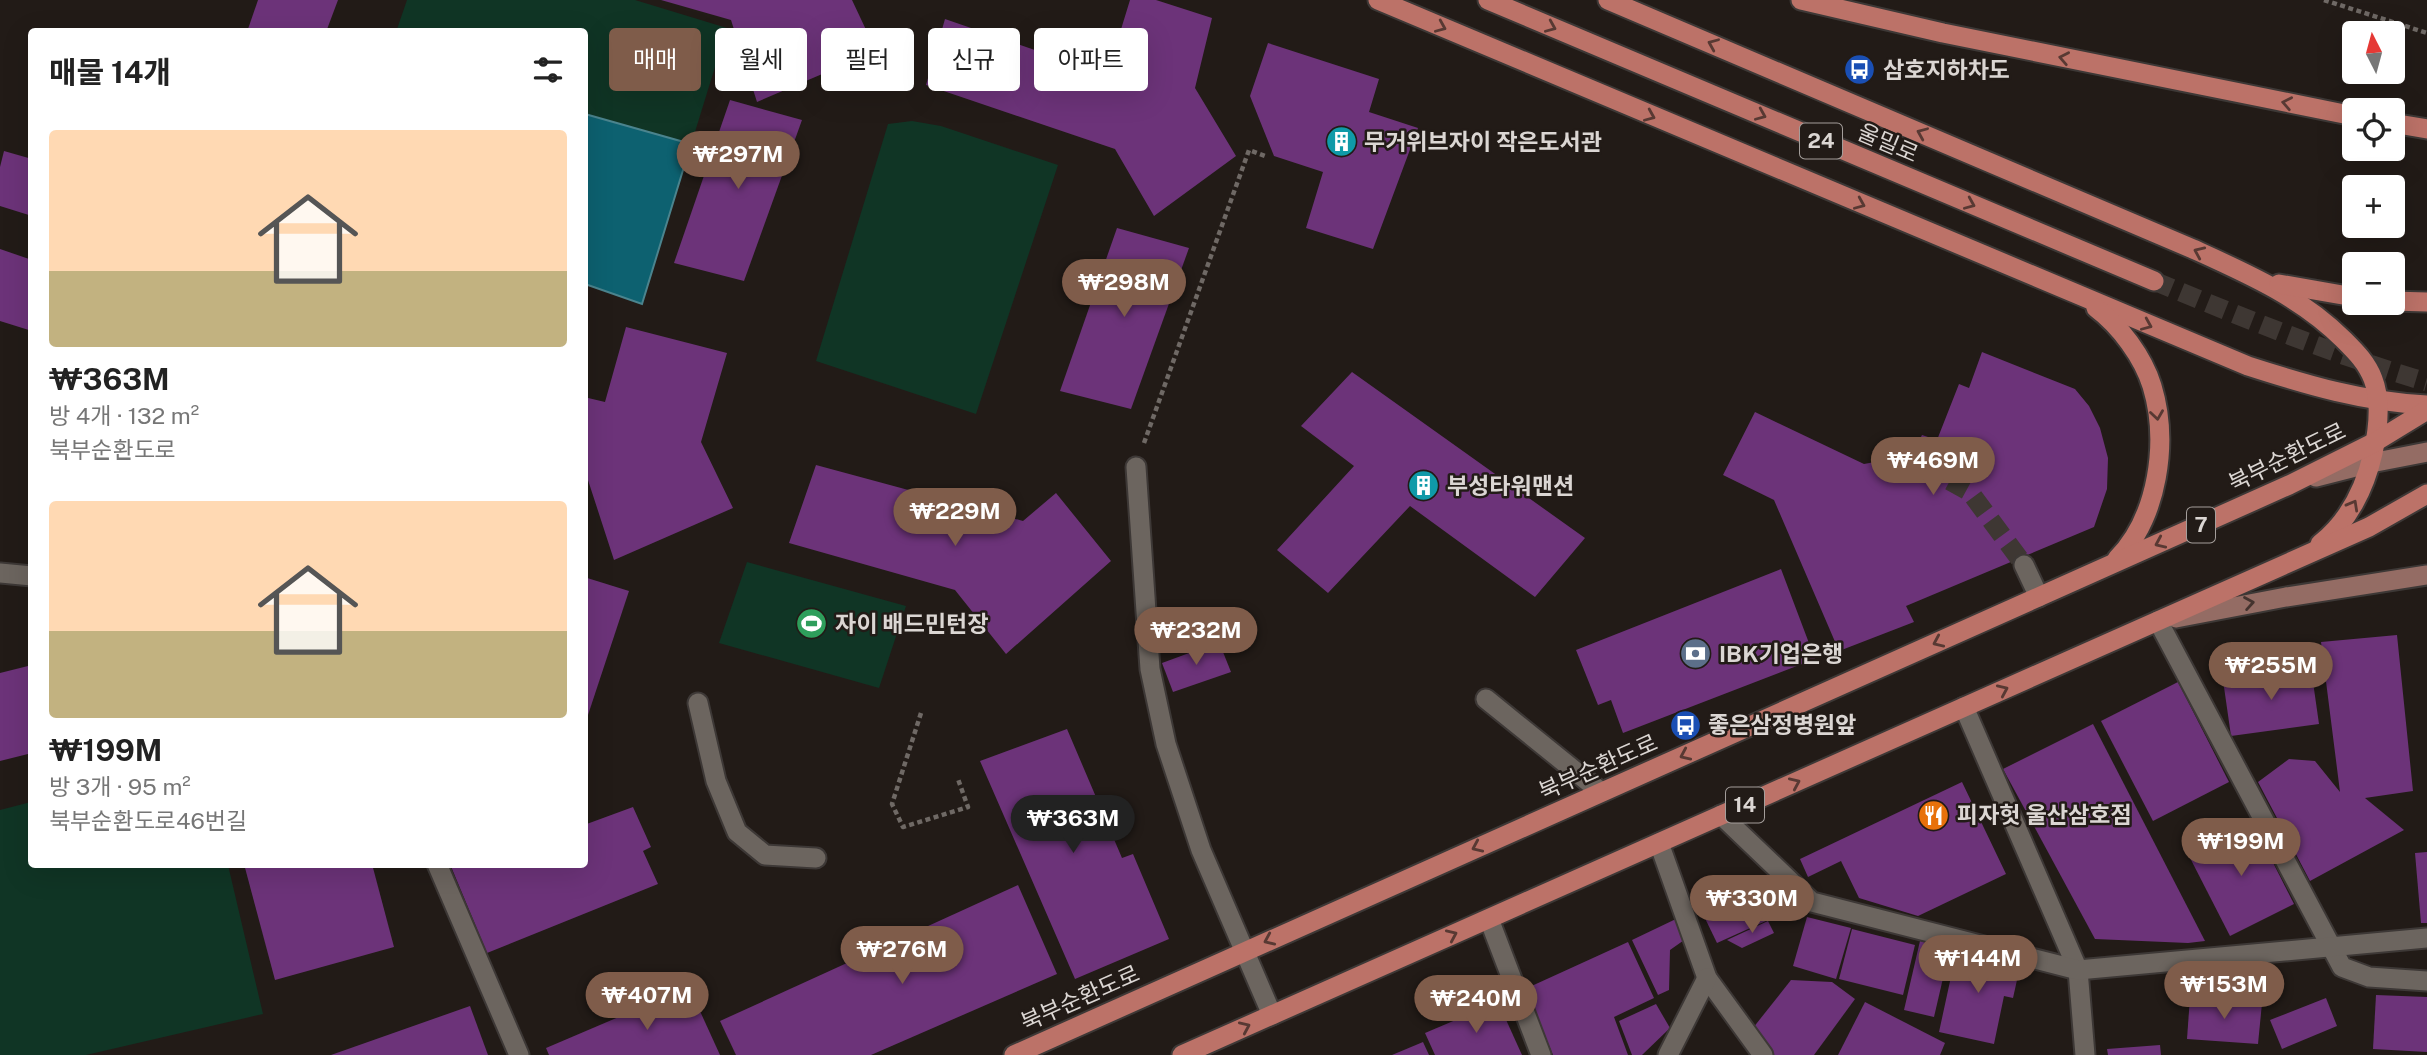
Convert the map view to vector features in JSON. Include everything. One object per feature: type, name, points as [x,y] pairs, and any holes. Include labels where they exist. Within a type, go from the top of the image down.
[{"type":"main road","points":[[1378,0],[2248,366],[2312,387],[2378,401],[2427,405]]},
{"type":"main road","name":"울밀로","points":[[1488,0],[2154,281]]},
{"type":"main road","points":[[1608,0],[2261,280],[2301,303],[2361,357],[2373,379],[2378,401],[2371,463],[2359,495],[2346,518],[2331,536],[2307,555]]},
{"type":"main road","points":[[1801,0],[1943,33],[2342,114]]},
{"type":"main road","points":[[2405,126],[2427,130]]},
{"type":"main road","points":[[2261,280],[2342,295]]},
{"type":"main road","points":[[2084,298],[2103,313],[2138,358],[2151,384],[2159,430],[2155,480],[2146,514],[2127,548],[2112,565]]},
{"type":"main road","points":[[2405,301],[2427,302]]},
{"type":"main road","name":"북부순환도로","points":[[1014,1055],[2290,485],[2375,442],[2427,410]]},
{"type":"main road","points":[[2290,485],[2371,463],[2427,452]]},
{"type":"main road","points":[[2307,555],[2369,527],[2427,494]]},
{"type":"main road","name":"14","points":[[1182,1055],[2307,555]]},
{"type":"main road","points":[[2158,621],[2239,605],[2427,575]]},
{"type":"street","points":[[1136,467],[1150,669],[1166,744],[1201,850],[1272,1015]]},
{"type":"street","points":[[2024,565],[2039,597]]},
{"type":"street","points":[[0,573],[28,576]]},
{"type":"street","points":[[2158,621],[2342,967],[2369,977],[2427,981]]},
{"type":"street","points":[[1486,699],[1601,792]]},
{"type":"street","points":[[698,703],[716,781],[737,832],[765,855],[816,858]]},
{"type":"street","points":[[1965,708],[2078,970],[2085,1055]]},
{"type":"street","points":[[1721,815],[1812,902],[2078,970],[2427,938]]},
{"type":"street","points":[[1659,843],[1707,978],[1763,1055]]},
{"type":"street","points":[[439,868],[519,1055]]},
{"type":"street","points":[[1489,919],[1541,1055]]},
{"type":"street","points":[[1668,1055],[1707,978]]},
{"type":"path","points":[[2324,0],[2427,33]]},
{"type":"path","points":[[1136,467],[1249,150],[1268,157]]},
{"type":"path","points":[[921,713],[892,804],[903,827],[968,807],[958,779]]},
{"type":"green space","points":[[407,0],[635,0],[727,28],[715,28],[715,67],[642,304],[588,285],[588,28],[397,28]]},
{"type":"green space","points":[[912,121],[941,126],[1058,165],[976,414],[816,361],[888,124]]},
{"type":"green space","name":"자이 배드민턴장","points":[[747,562],[906,606],[879,688],[719,643]]},
{"type":"green space","points":[[28,803],[28,868],[229,868],[263,1014],[86,1055],[0,1055],[0,810]]},
{"type":"water","points":[[588,115],[691,144],[642,304],[588,285]]},
{"type":"building","points":[[258,0],[338,0],[328,28],[248,28]]},
{"type":"building","points":[[661,0],[852,0],[865,28],[821,28],[821,75],[807,81],[807,28],[734,28],[731,20]]},
{"type":"building","points":[[1130,0],[1156,0],[1212,18],[1195,88],[1236,156],[1154,216],[1115,149],[944,91],[1020,91],[1020,45],[1034,50],[1034,91],[1148,91],[1148,28],[1121,28]]},
{"type":"building","points":[[945,19],[971,28],[942,28]]},
{"type":"building","name":"무거위브자이 작은도서관","points":[[1268,43],[1379,79],[1369,112],[1418,128],[1373,249],[1306,228],[1323,172],[1274,156],[1250,96]]},
{"type":"building","points":[[754,91],[783,91],[757,102]]},
{"type":"building","points":[[730,100],[802,120],[744,281],[674,263]]},
{"type":"building","points":[[4,151],[28,158],[28,215],[0,206],[0,167]]},
{"type":"building","points":[[1117,228],[1189,248],[1131,409],[1060,391]]},
{"type":"building","points":[[0,249],[28,259],[28,330],[0,321]]},
{"type":"building","points":[[626,327],[727,353],[701,442],[733,508],[614,560],[588,480],[588,398],[605,402]]},
{"type":"building","points":[[1982,352],[2075,389],[2089,406],[2100,428],[2108,458],[2107,489],[2094,527],[1906,606],[1914,622],[1839,651],[1774,500],[1723,475],[1755,412],[1864,464],[1912,455],[1922,435],[1937,440],[1959,384],[1969,388]]},
{"type":"building","name":"부성타워맨션","points":[[1352,372],[1585,538],[1535,597],[1410,506],[1328,593],[1277,550],[1354,466],[1301,426]]},
{"type":"building","points":[[816,465],[1023,521],[1056,493],[1111,561],[1006,654],[955,590],[789,543]]},
{"type":"building","name":"IBK기업은행","points":[[1781,569],[1815,659],[1623,733],[1611,700],[1598,705],[1576,650]]},
{"type":"building","points":[[588,578],[629,591],[588,715]]},
{"type":"building","points":[[2397,635],[2413,791],[2365,798],[2404,830],[2310,881],[2258,782],[2289,759],[2315,761],[2340,792],[2321,642]]},
{"type":"building","points":[[1219,642],[1231,672],[1173,692],[1162,663]]},
{"type":"building","points":[[28,666],[28,754],[0,761],[0,673]]},
{"type":"building","points":[[2311,668],[2319,724],[2231,736],[2223,680]]},
{"type":"building","points":[[2178,682],[2229,782],[2153,821],[2101,721]]},
{"type":"building","points":[[2093,724],[2205,941],[2188,943],[2095,939],[2003,769]]},
{"type":"building","points":[[1067,729],[1122,858],[1133,854],[1169,939],[1075,979],[980,761]]},
{"type":"building","points":[[1962,782],[2006,874],[1918,916],[1859,898],[1841,861],[1808,877],[1800,859]]},
{"type":"building","points":[[633,807],[651,847],[643,851],[658,884],[487,953],[452,868],[588,868],[588,824]]},
{"type":"building","points":[[2251,819],[2294,904],[2230,936],[2187,852]]},
{"type":"building","points":[[2427,852],[2427,923],[2421,923],[2415,853]]},
{"type":"building","points":[[245,868],[373,868],[394,947],[275,980]]},
{"type":"building","points":[[1018,885],[1057,974],[871,1055],[736,1055],[720,1021]]},
{"type":"building","points":[[1752,886],[1768,920],[1717,943],[1701,910]]},
{"type":"building","points":[[1807,917],[1851,928],[1836,979],[1793,966]]},
{"type":"building","points":[[1678,918],[1687,938],[1670,950],[1669,990],[1658,995],[1632,940]]},
{"type":"building","points":[[1768,921],[1774,933],[1742,948],[1727,940]]},
{"type":"building","points":[[1852,929],[1915,945],[1903,995],[1839,979]]},
{"type":"building","points":[[1920,941],[1950,948],[1934,1017],[1904,1010]]},
{"type":"building","points":[[1628,942],[1654,998],[1614,1017],[1628,1055],[1553,1055],[1525,989]]},
{"type":"building","points":[[1957,949],[2021,962],[2013,998],[2004,996],[1994,1044],[1939,1032]]},
{"type":"building","points":[[1791,980],[1832,982],[1855,999],[1814,1055],[1774,1055],[1753,1028]]},
{"type":"building","points":[[689,987],[720,1055],[549,1055],[546,1048]]},
{"type":"building","points":[[2376,995],[2427,997],[2427,1052],[2373,1049]]},
{"type":"building","points":[[2190,997],[2262,1003],[2258,1044],[2187,1039]]},
{"type":"building","points":[[2326,998],[2337,1026],[2282,1049],[2270,1020]]},
{"type":"building","points":[[1498,1002],[1522,1055],[1435,1055],[1425,1033]]},
{"type":"building","points":[[1865,1002],[1945,1043],[1940,1055],[1838,1055]]},
{"type":"building","points":[[1656,1004],[1670,1028],[1642,1055],[1632,1055],[1619,1021]]},
{"type":"building","points":[[470,1006],[488,1055],[331,1055]]},
{"type":"building","points":[[1423,1042],[1429,1055],[1392,1055]]},
{"type":"building","points":[[2160,1045],[2161,1055],[2108,1055],[2107,1049]]},
{"type":"tunnel","points":[[2154,281],[2323,348],[2427,382]]},
{"type":"tunnel","points":[[1899,453],[1970,492],[2024,565]]},
{"type":"place","name":"삼호지하차도","points":[[1860,70]]},
{"type":"place","name":"무거위브자이 작은도서관","points":[[1341,142]]},
{"type":"place","name":"부성타워맨션","points":[[1424,486]]},
{"type":"place","name":"자이 배드민턴장","points":[[812,624]]},
{"type":"place","name":"IBK기업은행","points":[[1696,654]]},
{"type":"place","name":"좋은삼정병원앞","points":[[1685,725]]},
{"type":"place","name":"피자헛 울산삼호점","points":[[1934,815]]}]
